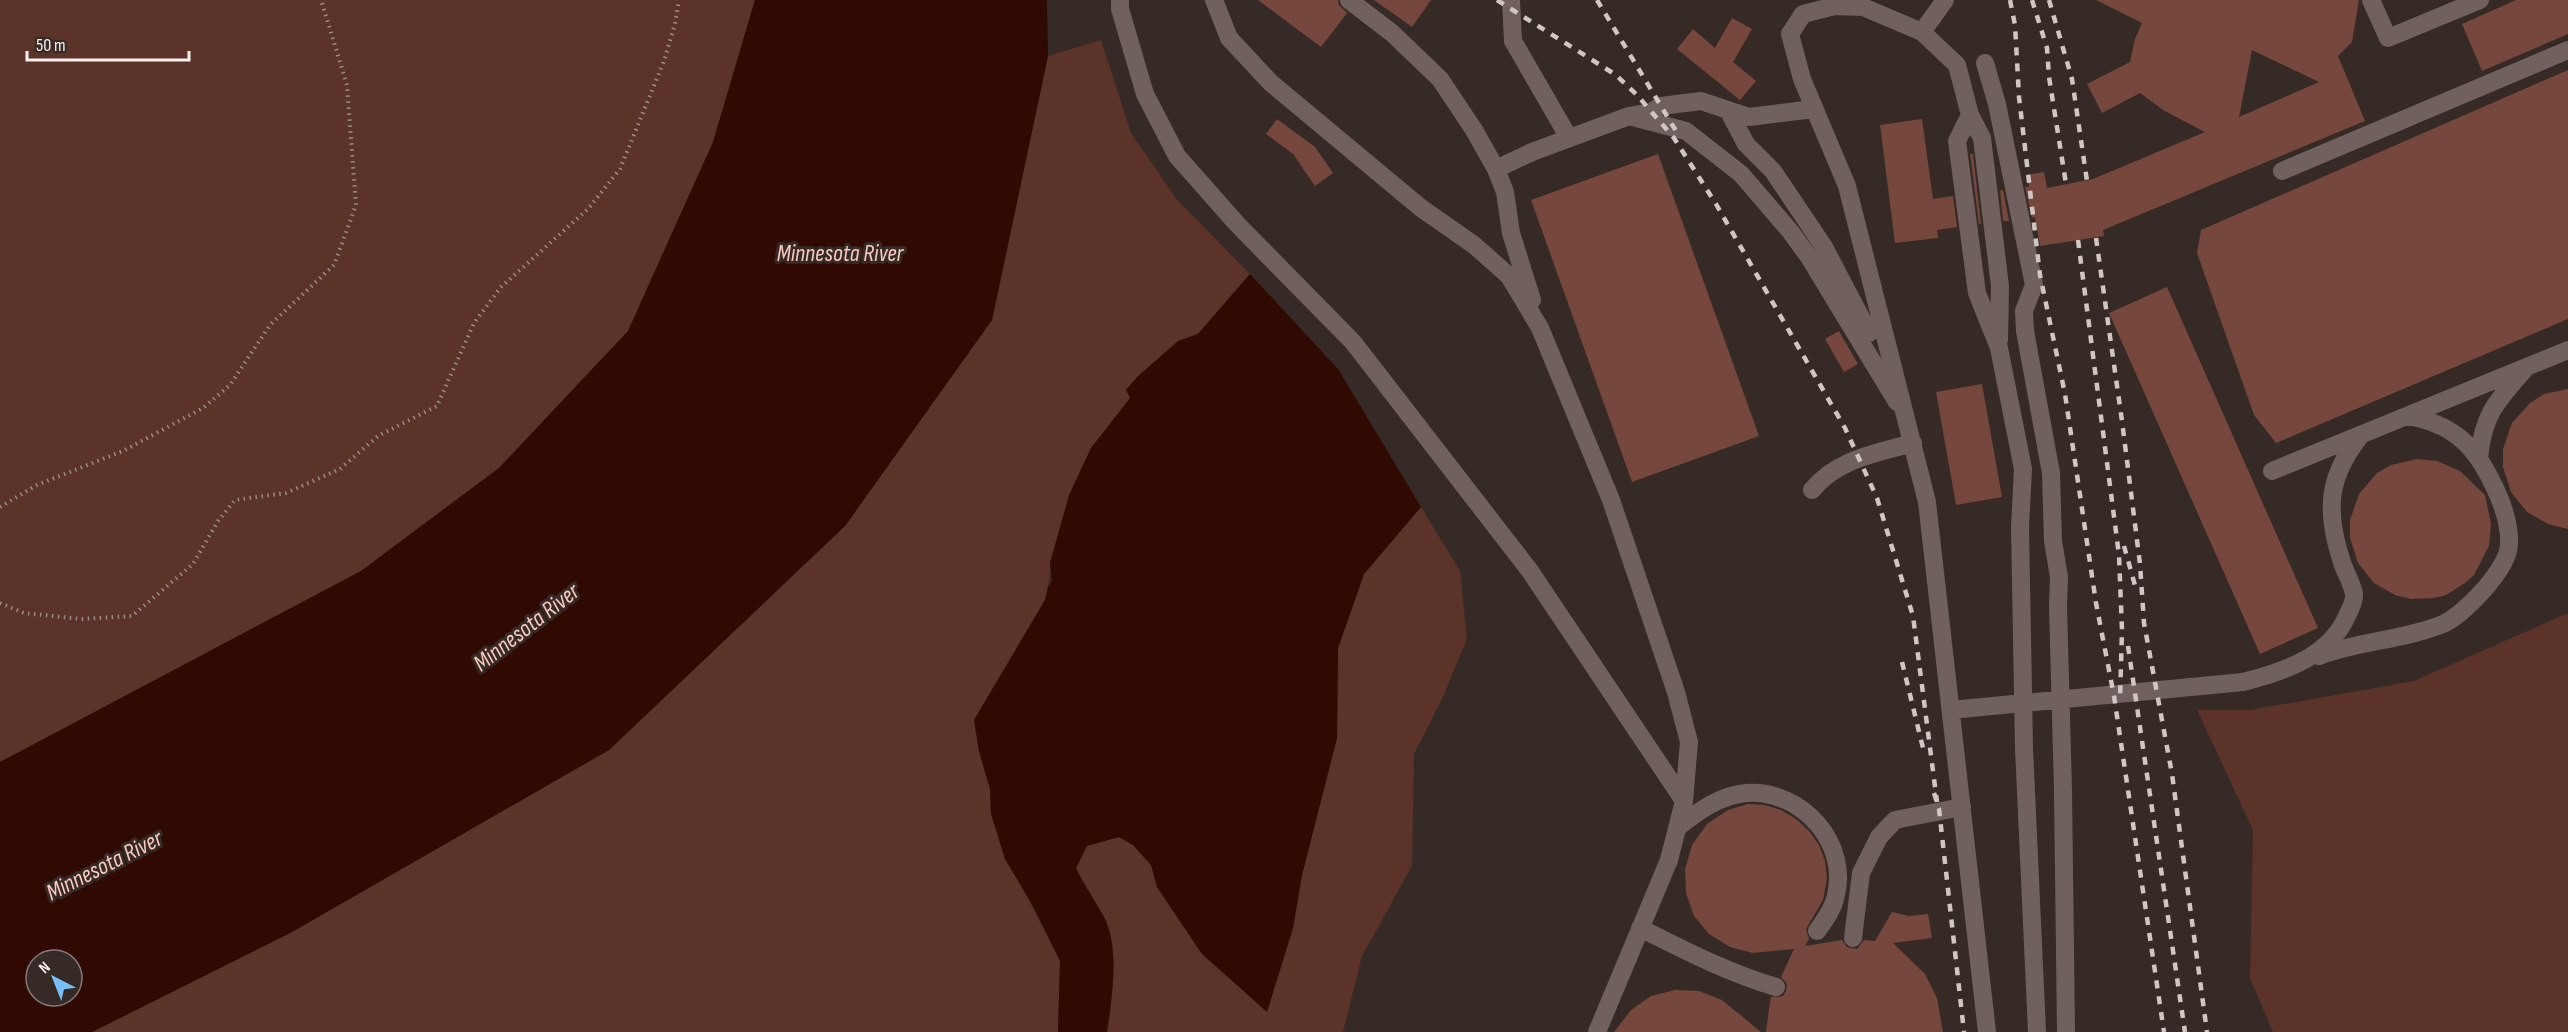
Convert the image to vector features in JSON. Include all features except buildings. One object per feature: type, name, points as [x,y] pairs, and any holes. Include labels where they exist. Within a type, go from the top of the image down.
[{"type":"lane","points":[[1120,0],[1120,9],[1145,94],[1177,156],[1237,224],[1353,342],[1530,571],[1684,801]]},
{"type":"lane","points":[[1214,0],[1229,38],[1270,83],[1421,208],[1474,245],[1509,276],[1540,328]]},
{"type":"lane","points":[[1349,0],[1392,33],[1440,79],[1474,130],[1496,169],[1505,192],[1511,233],[1540,328],[1611,500],[1676,692],[1689,742],[1684,801],[1669,860],[1597,1032]]},
{"type":"lane","points":[[1511,0],[1513,41],[1569,138]]},
{"type":"lane","points":[[1922,32],[1945,0]]},
{"type":"lane","points":[[2371,0],[2388,38],[2480,0]]},
{"type":"lane","points":[[1987,1032],[1927,502],[1903,399],[1847,186],[1802,79],[1790,34],[1803,14],[1823,3],[1863,7],[1922,32],[1957,65],[1970,115],[1982,138],[2000,286],[1999,348]]},
{"type":"lane","points":[[2282,171],[2568,50]]},
{"type":"lane","points":[[1985,63],[1996,104],[2034,285],[2024,311],[2025,331],[2051,473],[2053,540],[2059,577],[2066,1032]]},
{"type":"lane","points":[[1496,169],[1532,152],[1629,116],[1651,112],[1661,106],[1701,101],[1749,117],[1814,109]]},
{"type":"lane","points":[[1728,110],[1746,144],[1773,171],[1824,247],[1903,399]]},
{"type":"lane","points":[[1970,115],[1957,141],[1977,293],[1999,348],[2023,469],[2020,527],[2024,748],[2037,1032]]},
{"type":"lane","points":[[1629,116],[1686,131],[1741,174],[1790,231],[1814,265],[1907,419]]},
{"type":"lane","points":[[2272,471],[2568,350]]},
{"type":"lane","points":[[2479,458],[2482,432],[2494,405],[2526,367]]},
{"type":"lane","points":[[1951,710],[2242,682],[2276,674],[2342,647],[2404,635],[2445,623],[2481,594],[2498,571],[2509,547],[2506,517],[2494,486],[2479,458],[2466,442],[2433,420],[2408,416]]},
{"type":"lane","points":[[2301,662],[2332,640],[2344,624],[2354,596],[2332,532],[2332,516],[2334,481],[2345,455],[2361,435]]},
{"type":"lane","points":[[1812,490],[1821,480],[1859,457],[1913,443]]},
{"type":"lane","points":[[1677,828],[1701,809],[1725,798],[1746,793],[1787,800],[1804,809],[1830,843],[1837,861],[1838,879],[1835,899],[1828,916],[1817,932]]},
{"type":"lane","points":[[1853,938],[1861,873],[1879,837],[1895,820],[1962,807]]},
{"type":"lane","points":[[1640,927],[1701,959],[1748,979],[1776,987]]},
{"type":"path","points":[[0,507],[37,485],[123,451],[203,408],[230,386],[270,325],[334,264],[356,205],[347,85],[321,0]]},
{"type":"path","points":[[0,603],[24,613],[81,619],[132,616],[193,564],[218,521],[235,500],[286,493],[340,469],[378,436],[437,405],[474,323],[501,287],[588,209],[620,169],[664,61],[675,24],[679,0]]},
{"type":"shaded area","points":[[0,0],[755,0],[713,142],[628,331],[499,468],[361,571],[203,655],[0,816]]},
{"type":"shaded area","points":[[1101,40],[1131,133],[1178,201],[1250,274],[1198,334],[1178,341],[1091,448],[1050,562],[1050,577],[1045,600],[974,720],[979,751],[990,789],[991,814],[1020,883],[1060,961],[1058,1032],[92,1032],[292,932],[609,750],[845,526],[992,320],[1048,56]]},
{"type":"shaded area","points":[[1421,507],[1460,571],[1467,639],[1442,699],[1414,754],[1412,866],[1362,956],[1343,1032],[1107,1032],[1111,1003],[1087,890],[1075,868],[1087,846],[1119,837],[1133,845],[1151,865],[1157,887],[1202,954],[1267,1011],[1293,928],[1302,875],[1337,738],[1338,648],[1364,574]]},
{"type":"shaded area","points":[[2568,613],[2568,1032],[2273,1032],[2250,978],[2253,830],[2197,710],[2250,710],[2414,681]]},
{"type":"water","name":"Minnesota River","points":[[755,0],[1047,0],[1048,56],[992,320],[845,526],[609,750],[292,932],[92,1032],[0,1032],[0,762],[361,571],[499,468],[628,331],[713,142]]},
{"type":"water","points":[[1250,274],[1338,369],[1421,507],[1364,574],[1338,648],[1337,738],[1302,875],[1293,928],[1267,1012],[1202,954],[1157,887],[1151,865],[1133,845],[1119,837],[1087,846],[1076,868],[1104,917],[1112,943],[1113,973],[1107,1032],[1058,1032],[1060,961],[1033,906],[1005,859],[991,814],[990,789],[979,751],[974,720],[1045,600],[1052,581],[1050,563],[1069,495],[1091,448],[1130,398],[1126,390],[1137,377],[1178,341],[1198,334]]},
{"type":"railway","points":[[1497,0],[1616,75],[1637,95],[1674,138],[1716,204],[1845,428],[1877,498],[1913,616],[1937,802]]},
{"type":"railway","points":[[1597,0],[1676,131]]},
{"type":"railway","points":[[2010,0],[2015,25],[2019,97],[2040,275],[2065,394],[2096,603],[2114,696],[2164,1032]]},
{"type":"railway","points":[[2032,0],[2047,48],[2049,77],[2066,184]]},
{"type":"railway","points":[[2049,0],[2072,79],[2087,181]]},
{"type":"railway","points":[[2096,238],[2140,564],[2144,623],[2172,774],[2207,1032]]},
{"type":"railway","points":[[2078,240],[2119,555],[2122,630],[2120,700]]},
{"type":"railway","points":[[2124,546],[2136,589]]},
{"type":"railway","points":[[2128,646],[2185,1032]]},
{"type":"railway","points":[[1902,662],[1924,752]]},
{"type":"railway","points":[[1934,793],[1939,809],[1964,1032]]}]
